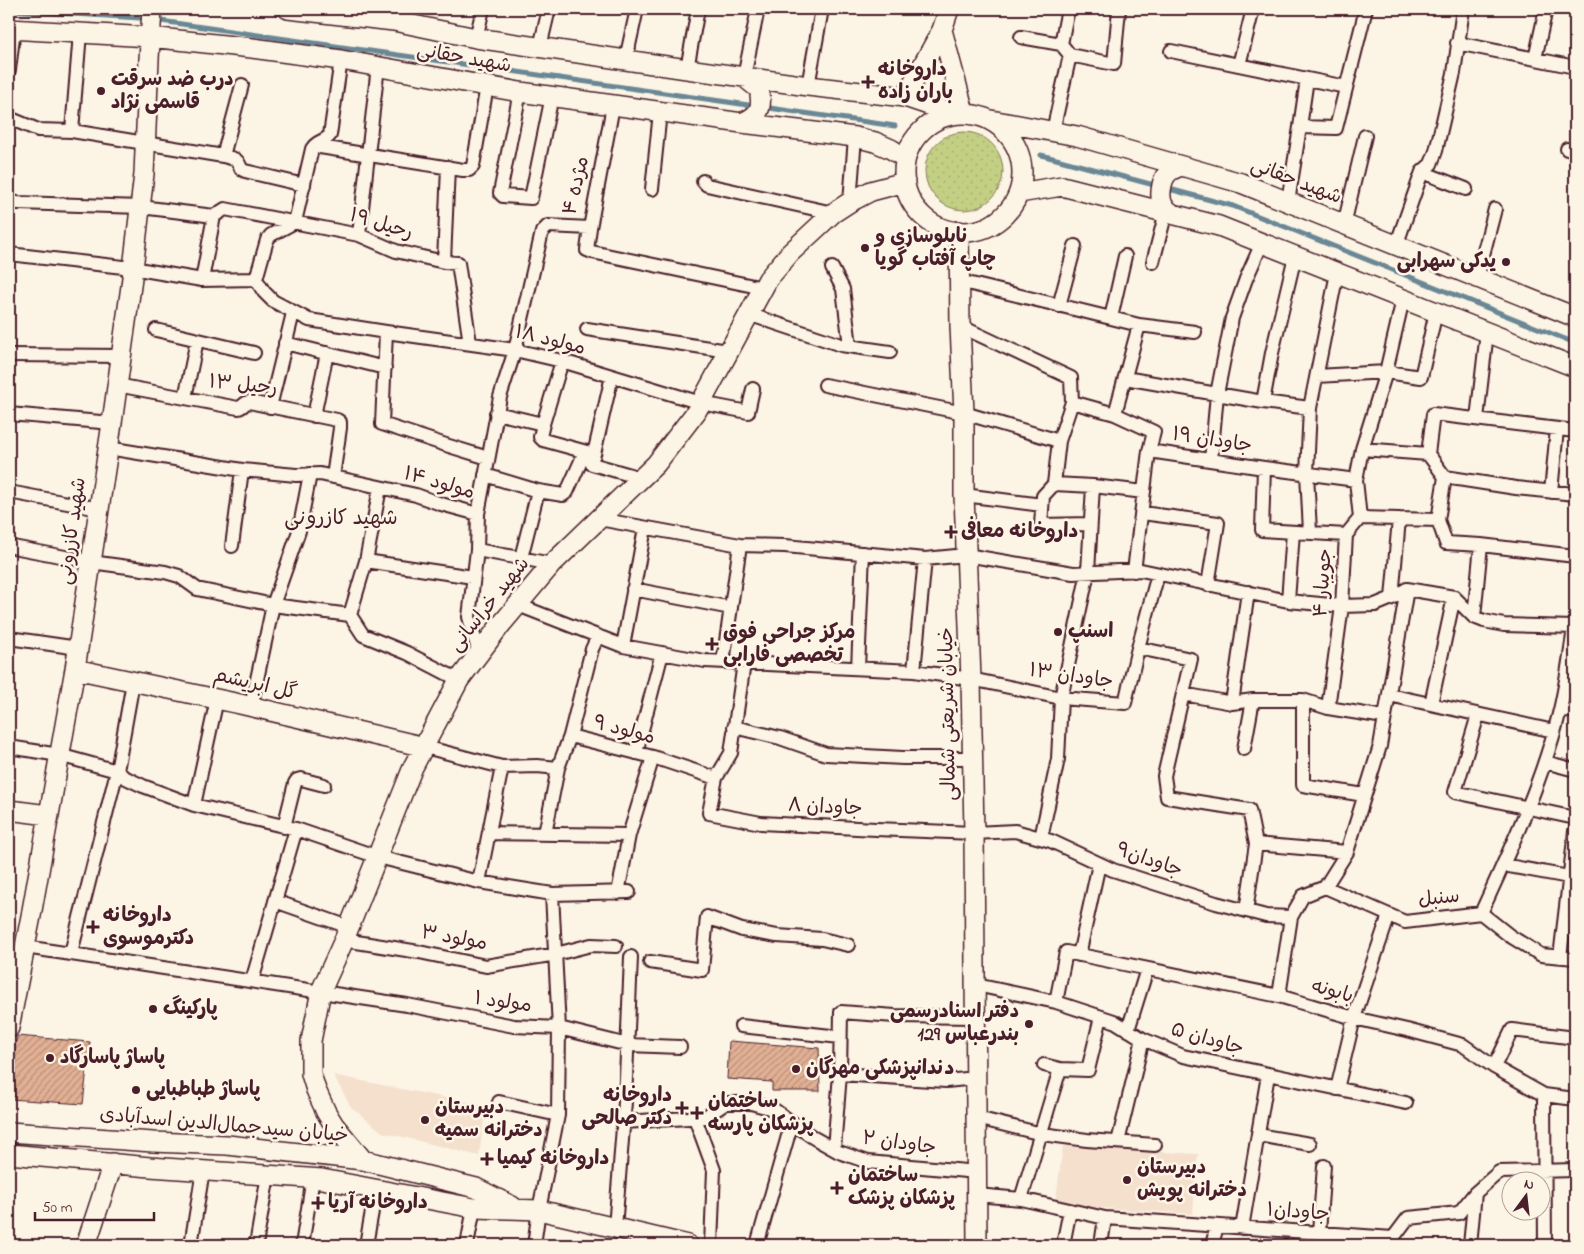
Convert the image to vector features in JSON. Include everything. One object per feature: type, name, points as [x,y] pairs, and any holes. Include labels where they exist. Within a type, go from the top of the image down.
[{"type":"main road","name":"شهید کازرونی","points":[[9,1028],[13,987],[25,947],[75,670],[118,385],[141,206],[152,9]]},
{"type":"main road","name":"شهید حقانی","points":[[293,9],[394,15],[476,38],[808,86],[905,97],[959,113]]},
{"type":"main road","points":[[905,97],[942,30],[948,9]]},
{"type":"main road","name":"شهید حقانی","points":[[12,29],[150,38],[252,48],[342,60],[520,92],[613,106],[855,137],[875,142],[905,158]]},
{"type":"main road","points":[[942,30],[959,113]]},
{"type":"main road","points":[[742,123],[752,119],[758,113],[761,101],[759,89],[744,77]]},
{"type":"main road","points":[[959,113],[977,115],[991,120],[1005,130],[1015,144],[1021,159],[1023,176],[1019,193],[1012,207],[1002,218],[987,228],[970,232],[952,231],[936,226],[914,207],[905,182],[905,158],[912,143],[922,130],[935,120],[959,113]]},
{"type":"main road","name":"شهید حقانی","points":[[991,120],[1077,136],[1241,184],[1575,317]]},
{"type":"main road","points":[[1168,213],[1163,204],[1161,194],[1163,183],[1166,174],[1174,168],[1181,166]]},
{"type":"main road","name":"شهید خراسانی","points":[[363,1160],[334,1125],[326,1112],[311,1074],[311,1041],[321,991],[347,934],[413,767],[459,680],[552,564],[656,464],[696,412],[768,279],[790,253],[833,213],[850,202],[871,191],[905,182]]},
{"type":"main road","points":[[1019,193],[1062,186],[1219,226],[1575,368]]},
{"type":"main road","name":"خیابان شریعتی شمالی","points":[[958,231],[974,833],[977,1245]]},
{"type":"main road","name":"گل ابریشم","points":[[75,670],[217,699],[425,747]]},
{"type":"main road","points":[[9,810],[48,816]]},
{"type":"main road","name":"خیابان سیدجمال‌الدین اسدآبادی","points":[[9,1132],[227,1145],[363,1160],[476,1188],[518,1209]]},
{"type":"main road","name":"خیابان سیدجمال‌الدین اسدآبادی","points":[[9,1154],[313,1178],[474,1208],[539,1210],[688,1245]]},
{"type":"main road","points":[[86,1245],[113,1163]]},
{"type":"main road","points":[[966,1245],[967,1221],[977,1196]]},
{"type":"main road","points":[[977,1196],[988,1222],[988,1245]]},
{"type":"street","points":[[476,38],[483,9]]},
{"type":"street","points":[[540,47],[549,9]]},
{"type":"street","points":[[626,60],[637,9]]},
{"type":"street","points":[[686,69],[698,9]]},
{"type":"street","points":[[744,77],[758,9]]},
{"type":"street","points":[[808,86],[822,9]]},
{"type":"street","points":[[1061,44],[1068,9]]},
{"type":"street","points":[[1021,37],[1061,44],[1070,55],[1114,64],[1120,9]]},
{"type":"street","points":[[1239,65],[1253,9]]},
{"type":"street","points":[[1300,127],[1336,128],[1366,9]]},
{"type":"street","points":[[1396,246],[1422,172],[1431,164],[1436,151],[1454,72],[1463,9]]},
{"type":"street","points":[[1536,59],[1546,9]]},
{"type":"street","points":[[9,70],[12,29]]},
{"type":"street","points":[[72,131],[80,32]]},
{"type":"street","points":[[1457,43],[1575,67]]},
{"type":"street","points":[[1171,51],[1346,87]]},
{"type":"street","points":[[1052,131],[1070,55]]},
{"type":"street","points":[[9,254],[132,268],[202,280],[256,279],[267,240],[271,235],[295,222],[314,146],[316,143],[329,138],[342,60]]},
{"type":"street","points":[[359,235],[378,66]]},
{"type":"street","points":[[1288,202],[1308,79]]},
{"type":"street","points":[[224,156],[242,85]]},
{"type":"street","points":[[314,146],[469,170],[473,166],[487,86]]},
{"type":"street","points":[[520,92],[500,193],[503,196],[530,198],[552,96]]},
{"type":"street","name":"مژده ۴","points":[[478,514],[496,413],[515,350],[542,232],[548,226],[590,228],[613,106]]},
{"type":"street","points":[[652,188],[660,112]]},
{"type":"street","points":[[9,118],[38,130],[72,131],[224,156],[237,160],[241,169],[245,171],[304,185]]},
{"type":"street","points":[[1344,225],[1365,136]]},
{"type":"street","points":[[850,202],[855,137]]},
{"type":"street","points":[[444,262],[448,167]]},
{"type":"street","points":[[1422,172],[1466,189]]},
{"type":"street","points":[[704,181],[707,185],[833,213]]},
{"type":"street","name":"رحیل ۱۹","points":[[9,202],[18,204],[141,206],[214,216],[225,209],[359,235],[396,250],[458,264],[470,343]]},
{"type":"street","points":[[1477,278],[1495,209]]},
{"type":"street","points":[[1153,262],[1168,213]]},
{"type":"street","points":[[202,280],[214,216]]},
{"type":"street","points":[[590,228],[587,250],[592,252],[763,288]]},
{"type":"street","points":[[1211,460],[1217,394],[1232,318],[1262,243]]},
{"type":"street","points":[[1059,306],[1075,246]]},
{"type":"street","points":[[1111,318],[1125,256]]},
{"type":"street","points":[[1263,402],[1294,256]]},
{"type":"street","points":[[832,268],[843,289],[850,346]]},
{"type":"street","points":[[1310,532],[1307,473],[1310,408],[1337,273]]},
{"type":"street","name":"مولود ۱۸","points":[[256,279],[273,301],[309,320],[515,350],[612,376],[700,403],[748,412],[753,389]]},
{"type":"street","points":[[959,281],[1139,325],[1195,332]]},
{"type":"street","points":[[1403,299],[1386,372],[1362,449],[1356,480],[1360,518],[1438,520]]},
{"type":"street","points":[[1317,376],[1386,372],[1421,377],[1436,312]]},
{"type":"street","points":[[270,407],[293,313]]},
{"type":"street","points":[[748,314],[841,345],[890,352]]},
{"type":"street","points":[[1115,414],[1139,325]]},
{"type":"street","points":[[960,326],[1071,378],[1072,402],[1059,442],[1054,484],[1043,496],[1041,524],[1090,524]]},
{"type":"street","points":[[587,329],[728,351]]},
{"type":"street","points":[[156,330],[254,353]]},
{"type":"street","points":[[386,332],[382,424],[488,458]]},
{"type":"street","points":[[1477,419],[1487,332]]},
{"type":"street","points":[[185,398],[197,340]]},
{"type":"street","points":[[285,343],[385,368]]},
{"type":"street","points":[[314,416],[327,353]]},
{"type":"street","points":[[9,355],[122,356]]},
{"type":"street","points":[[562,362],[542,424],[541,439],[589,453]]},
{"type":"street","points":[[485,475],[538,491],[565,494],[589,453],[612,376]]},
{"type":"street","points":[[1124,378],[1263,402],[1310,408]]},
{"type":"street","name":"رحیل ۱۳","points":[[118,385],[238,408],[247,402],[337,420],[340,422],[340,428],[333,477]]},
{"type":"street","points":[[825,385],[964,413],[1059,442]]},
{"type":"street","name":"جاودان ۱۹","points":[[1072,402],[1115,414],[1154,432],[1150,451],[1356,480]]},
{"type":"street","points":[[496,413],[542,424]]},
{"type":"street","points":[[9,414],[112,424]]},
{"type":"street","points":[[1575,431],[1433,414],[1428,454],[1445,477],[1516,488],[1575,494]]},
{"type":"street","points":[[1551,492],[1557,428]]},
{"type":"street","name":"مولود ۱۴","points":[[108,448],[242,470],[296,475],[320,474],[416,495],[478,514],[477,550],[469,617],[479,654]]},
{"type":"street","points":[[1362,449],[1428,454]]},
{"type":"street","points":[[1134,571],[1150,451]]},
{"type":"street","points":[[589,453],[592,464],[641,478]]},
{"type":"street","points":[[1264,468],[1262,530],[1346,536]]},
{"type":"street","points":[[232,546],[242,470]]},
{"type":"street","points":[[251,707],[273,606],[299,531],[310,474]]},
{"type":"street","points":[[1445,477],[1438,520],[1446,543],[1481,545],[1575,556]]},
{"type":"street","points":[[1054,484],[1144,492]]},
{"type":"street","points":[[1041,838],[1058,759],[1061,698],[1088,572],[1093,486]]},
{"type":"street","points":[[350,615],[366,561],[380,488]]},
{"type":"street","points":[[521,558],[538,491]]},
{"type":"street","points":[[9,492],[99,509]]},
{"type":"street","points":[[964,495],[1042,505]]},
{"type":"street","points":[[1142,513],[1218,523],[1208,585]]},
{"type":"street","name":"جویبار ۴","points":[[1328,708],[1342,606],[1346,536],[1360,518]]},
{"type":"street","points":[[599,519],[740,545],[785,546],[925,559],[966,555],[1073,573],[1141,570],[1288,601],[1342,606],[1376,605],[1407,589],[1454,598],[1474,617],[1484,621],[1504,625],[1575,626],[1561,709],[1544,762],[1527,808],[1481,913]]},
{"type":"street","points":[[1392,598],[1399,519]]},
{"type":"street","points":[[623,646],[645,528]]},
{"type":"street","points":[[1288,601],[1293,532]]},
{"type":"street","points":[[723,662],[740,545]]},
{"type":"street","points":[[1474,617],[1481,545]]},
{"type":"street","points":[[12,546],[91,562],[172,574],[179,576],[197,589],[273,606],[350,615],[364,635],[407,653],[459,680]]},
{"type":"street","points":[[477,550],[552,564]]},
{"type":"street","points":[[858,668],[863,554]]},
{"type":"street","points":[[914,671],[925,559]]},
{"type":"street","points":[[366,561],[474,577]]},
{"type":"street","name":"جاودان ۱۳","points":[[518,605],[623,646],[705,661],[914,671],[971,679],[1061,698],[1125,703],[1158,574]]},
{"type":"street","points":[[633,589],[731,608]]},
{"type":"street","points":[[1279,996],[1290,917],[1303,896],[1325,887],[1347,852],[1380,746],[1407,589]]},
{"type":"street","points":[[1232,704],[1248,592]]},
{"type":"street","points":[[1431,704],[1454,598]]},
{"type":"street","points":[[570,736],[592,649],[598,636]]},
{"type":"street","points":[[9,638],[78,648]]},
{"type":"street","points":[[1138,648],[1191,659],[1164,776],[1168,797],[1249,810],[1256,844],[1246,910]]},
{"type":"street","points":[[636,753],[662,653]]},
{"type":"street","points":[[716,778],[731,754],[744,663]]},
{"type":"street","points":[[71,953],[117,771],[133,682]]},
{"type":"street","points":[[1183,694],[1232,704],[1253,700],[1302,700],[1328,708],[1384,717]]},
{"type":"street","points":[[1389,695],[1554,731]]},
{"type":"street","points":[[194,805],[217,699]]},
{"type":"street","points":[[1244,749],[1253,700]]},
{"type":"street","points":[[1302,700],[1303,785],[1364,795]]},
{"type":"street","points":[[1561,709],[1575,712]]},
{"type":"street","points":[[1478,714],[1454,792],[1575,818]]},
{"type":"street","points":[[734,727],[780,738],[826,754],[903,758],[972,758]]},
{"type":"street","name":"مولود ۹","points":[[545,834],[558,768],[570,736],[653,757],[716,778]]},
{"type":"street","points":[[9,747],[59,755],[117,771],[124,777],[143,786],[194,805],[290,828],[378,857],[479,882],[552,894],[623,892],[629,835],[653,757]]},
{"type":"street","points":[[425,747],[502,767],[537,766],[558,768]]},
{"type":"street","points":[[1544,762],[1575,770]]},
{"type":"street","points":[[479,882],[502,767]]},
{"type":"street","name":"جاودان ۸","points":[[716,778],[709,813],[761,822],[876,830],[974,833]]},
{"type":"street","points":[[252,981],[275,901],[290,828],[295,783],[301,779],[324,785]]},
{"type":"street","points":[[1560,957],[1569,878],[1574,852],[1575,830]]},
{"type":"street","name":"جاودان۹","points":[[974,833],[1016,831],[1052,841],[1113,870],[1266,916],[1290,917]]},
{"type":"street","points":[[489,833],[629,835]]},
{"type":"street","points":[[1256,844],[1347,852]]},
{"type":"street","points":[[1056,1002],[1073,954],[1099,864]]},
{"type":"street","points":[[1503,865],[1569,878]]},
{"type":"street","name":"سنبل","points":[[1325,887],[1405,922],[1481,913],[1510,936],[1541,955],[1575,958]]},
{"type":"street","points":[[534,1245],[558,1115],[559,1028],[552,894]]},
{"type":"street","name":"مولود ۳","points":[[275,901],[347,934],[486,966],[556,954],[591,945],[616,946]]},
{"type":"street","points":[[1337,1089],[1354,1018],[1389,915]]},
{"type":"street","points":[[650,962],[702,970],[707,916],[742,930],[777,936],[822,939],[848,945]]},
{"type":"street","name":"مولود ۱","points":[[25,947],[408,1005],[514,1026],[559,1028],[628,1045],[680,1047]]},
{"type":"street","name":"بابونه","points":[[1073,954],[1279,996],[1354,1018],[1463,1045],[1494,1067],[1544,1095],[1575,1100]]},
{"type":"street","points":[[615,1228],[624,1122],[631,957]]},
{"type":"street","points":[[1128,1030],[1147,969]]},
{"type":"street","name":"جاودان ۵","points":[[976,985],[1056,1002],[1101,1016],[1114,1021],[1143,1039],[1183,1056],[1406,1103]]},
{"type":"street","points":[[834,1149],[840,1074],[841,1012],[895,1016],[976,1017]]},
{"type":"street","points":[[1044,1065],[1060,1069],[1088,1070],[1101,1016]]},
{"type":"street","points":[[741,1026],[840,1037]]},
{"type":"street","points":[[1494,1067],[1512,1030],[1575,1038]]},
{"type":"street","points":[[1118,1142],[1143,1039]]},
{"type":"street","points":[[1021,1199],[1060,1069]]},
{"type":"street","points":[[840,1074],[946,1081],[976,1078]]},
{"type":"street","points":[[1242,1228],[1268,1075]]},
{"type":"street","points":[[1544,1095],[1545,1245]]},
{"type":"street","points":[[499,1102],[558,1115]]},
{"type":"street","name":"جاودان ۲","points":[[624,1122],[705,1117],[726,1103],[751,1103],[773,1109],[814,1138],[834,1149],[868,1162],[977,1172]]},
{"type":"street","points":[[695,1118],[714,1170],[711,1245]]},
{"type":"street","points":[[976,1118],[1042,1134],[1087,1140],[1155,1144]]},
{"type":"street","points":[[757,1245],[792,1122]]},
{"type":"street","points":[[1258,1135],[1310,1144]]},
{"type":"street","points":[[1319,1239],[1324,1166]]},
{"type":"street","points":[[191,1245],[203,1170]]},
{"type":"street","points":[[1470,1245],[1474,1194],[1499,1172],[1575,1170]]},
{"type":"street","points":[[256,1245],[268,1175]]},
{"type":"street","points":[[302,1245],[313,1178]]},
{"type":"street","points":[[366,1245],[376,1189]]},
{"type":"street","name":"جاودان۱","points":[[977,1196],[1021,1199],[1105,1218],[1242,1228],[1319,1239],[1391,1242],[1408,1218],[1459,1213],[1474,1194]]},
{"type":"street","points":[[467,1245],[474,1208]]},
{"type":"street","points":[[1063,1245],[1070,1210]]},
{"type":"street","points":[[1101,1245],[1105,1218]]},
{"type":"street","points":[[1212,1245],[1217,1226]]},
{"type":"shaded area","name":"دبیرستان دخترانه سمیه","points":[[333,1075],[486,1106],[479,1156],[382,1132],[351,1107]]},
{"type":"shaded area","name":"دبیرستان دخترانه پویش","points":[[1063,1146],[1198,1154],[1193,1214],[1055,1205]]},
{"type":"green space","points":[[964,132],[979,135],[996,149],[1000,156],[1003,171],[1000,186],[986,203],[979,207],[964,210],[949,207],[932,193],[928,186],[925,171],[928,156],[942,139],[949,135]]},
{"type":"building","name":"پاساژ پاسارگاد","points":[[17,1036],[90,1042],[83,1104],[9,1099],[9,1074]]},
{"type":"building","points":[[729,1041],[819,1048],[820,1091],[772,1091],[772,1082],[727,1079]]},
{"type":"waterway","points":[[9,10],[140,18],[895,126]]},
{"type":"waterway","points":[[1041,155],[1233,206],[1575,343]]},
{"type":"place","name":"داروخانه باران زاده","points":[[868,82]]},
{"type":"place","name":"درب ضد سرقت قاسمی نژاد","points":[[101,91]]},
{"type":"place","name":"نابلوسازی و چاپ آفتاب گویا","points":[[865,248]]},
{"type":"place","name":"یدکی سهرابی","points":[[1506,262]]},
{"type":"place","name":"داروخانه معافی","points":[[951,532]]},
{"type":"place","name":"اسنپ","points":[[1058,632]]},
{"type":"place","name":"مرکز جراحی فوق تخصصی فارابی","points":[[712,644]]},
{"type":"place","name":"داروخانه دکترموسوی","points":[[93,927]]},
{"type":"place","name":"پارکینگ","points":[[153,1009]]},
{"type":"place","name":"دفتر اسنادرسمی 129 بندرعباس","points":[[1029,1024]]},
{"type":"place","name":"پاساژ پاسارگاد","points":[[50,1058]]},
{"type":"place","name":"دندانپزشکی مهرگان","points":[[796,1069]]},
{"type":"place","name":"پاساژ طباطبایی","points":[[136,1090]]},
{"type":"place","name":"داروخانه دکتر صالحی","points":[[682,1108]]},
{"type":"place","name":"ساختمان پزشکان پارسه","points":[[697,1113]]},
{"type":"place","name":"دبیرستان دخترانه سمیه","points":[[425,1120]]},
{"type":"place","name":"داروخانه کیمیا","points":[[487,1159]]},
{"type":"place","name":"دبیرستان دخترانه پویش","points":[[1127,1180]]},
{"type":"place","name":"ساختمان پزشکان پزشک","points":[[837,1188]]},
{"type":"place","name":"داروخانه آریا","points":[[318,1203]]},
{"type":"district","name":"شهید کازرونی","points":[[341,519]]}]
